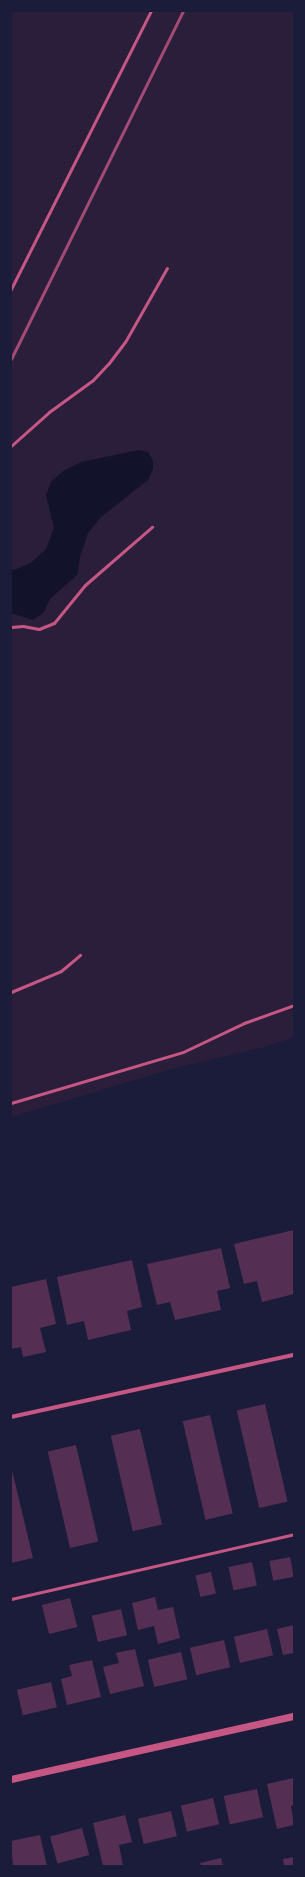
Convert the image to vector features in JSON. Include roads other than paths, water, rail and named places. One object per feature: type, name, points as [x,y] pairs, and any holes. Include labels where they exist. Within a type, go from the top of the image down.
[{"type":"street","points":[[11,1417],[294,1355]]},
{"type":"street","points":[[11,1779],[294,1716]]},
{"type":"lane","points":[[11,289],[151,11]]},
{"type":"lane","points":[[11,446],[49,412],[93,380],[109,362],[125,342],[167,268]]},
{"type":"lane","points":[[11,627],[23,626],[39,629],[54,623],[85,585],[152,527]]},
{"type":"lane","points":[[11,992],[61,971],[80,955]]},
{"type":"lane","points":[[11,1102],[183,1052],[244,1023],[294,1005]]},
{"type":"lane","points":[[11,1598],[294,1534]]},
{"type":"railway","points":[[11,359],[183,11]]}]
